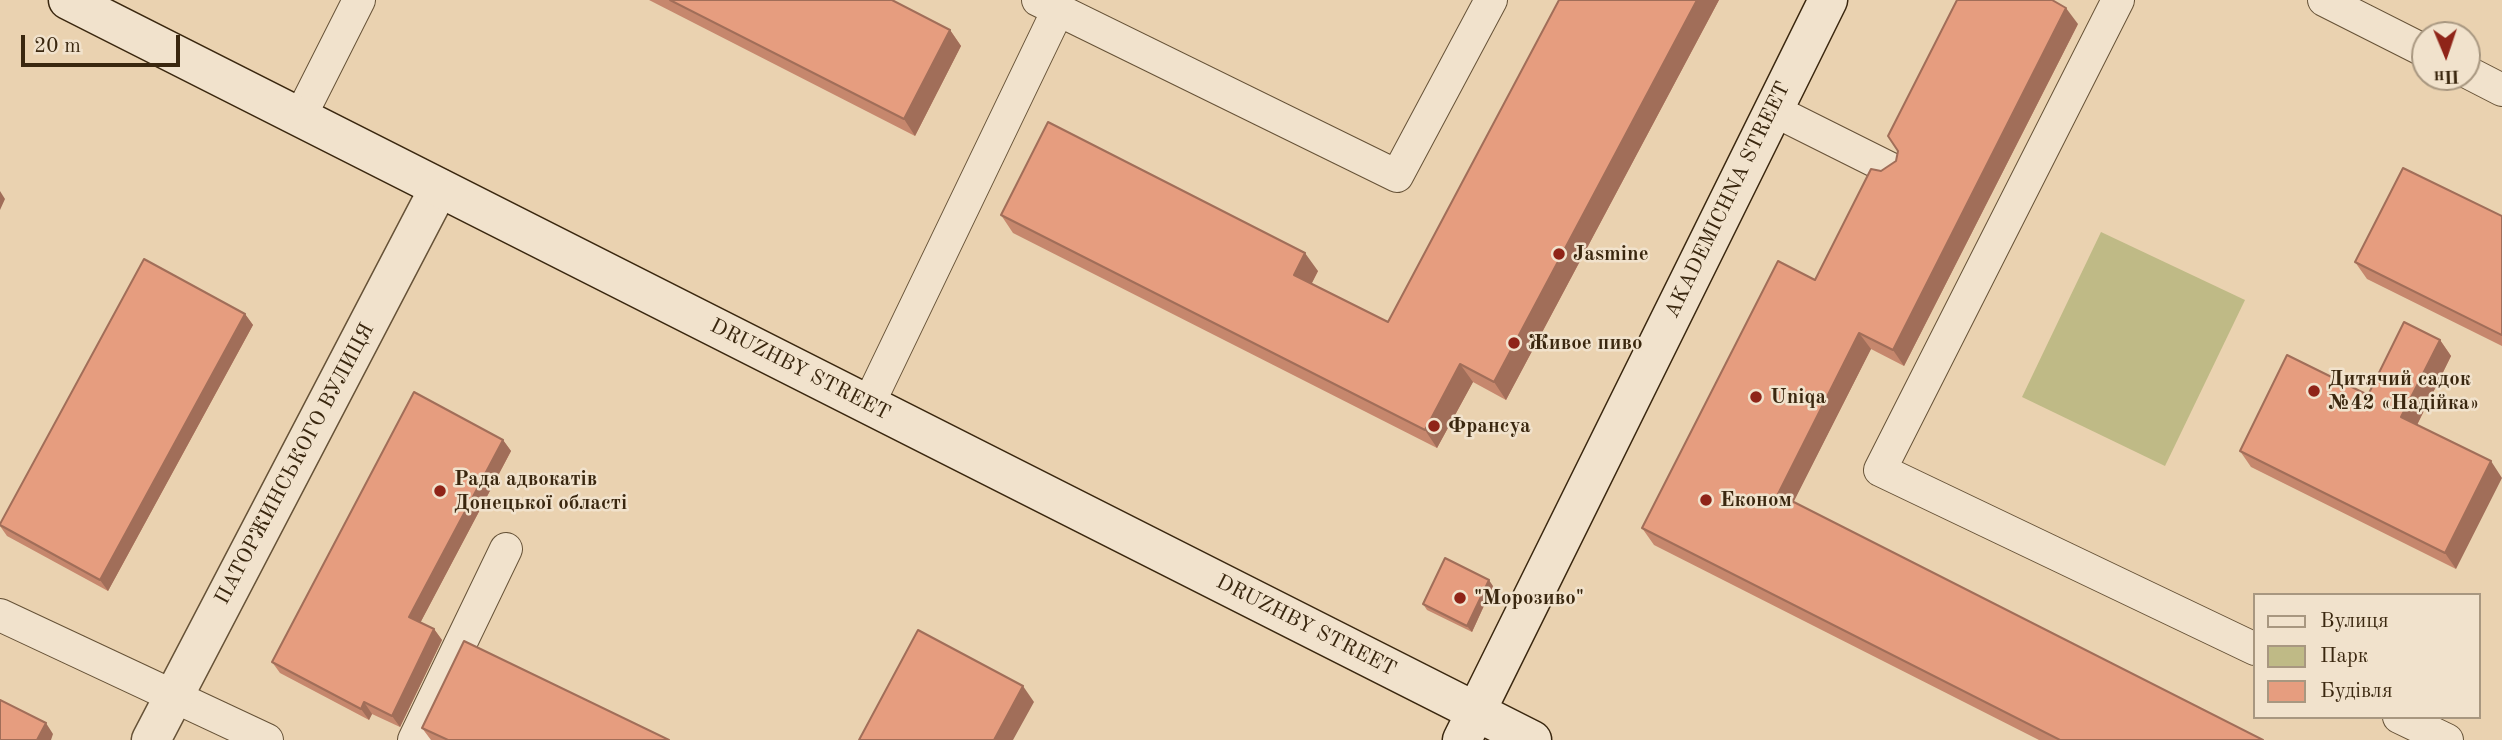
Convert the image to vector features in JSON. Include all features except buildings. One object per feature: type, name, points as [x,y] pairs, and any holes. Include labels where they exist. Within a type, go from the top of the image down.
[{"type":"street","name":"DRUZHBY STREET","points":[[68,0],[868,405],[1470,726],[1532,740]]},
{"type":"street","name":"AKADEMICHNA STREET","points":[[1470,726],[1828,0]]},
{"type":"street","name":"ПАТОРЖИНСЬКОГО ВУЛИЦЯ","points":[[151,740],[439,188]]},
{"type":"lane","points":[[300,117],[359,0]]},
{"type":"lane","points":[[868,405],[1048,5],[1397,176],[1491,0]]},
{"type":"lane","points":[[2118,0],[1880,470],[2254,649]]},
{"type":"lane","points":[[2323,0],[2411,44]]},
{"type":"lane","points":[[2481,79],[2502,90]]},
{"type":"lane","points":[[1773,110],[1891,169]]},
{"type":"lane","points":[[414,740],[506,550]]},
{"type":"lane","points":[[0,615],[267,740]]},
{"type":"lane","points":[[2403,719],[2446,740]]},
{"type":"green space","points":[[2101,232],[2245,300],[2165,466],[2022,397]]},
{"type":"place","name":"Jasmine","points":[[1559,254]]},
{"type":"place","name":"Живое пиво","points":[[1514,343]]},
{"type":"place","name":"Дитячий садок №42 «Надійка»","points":[[2314,391]]},
{"type":"place","name":"Uniqa","points":[[1756,397]]},
{"type":"place","name":"Франсуа","points":[[1434,426]]},
{"type":"place","name":"Рада адвокатів Донецької області","points":[[440,491]]},
{"type":"place","name":"Економ","points":[[1706,500]]},
{"type":"place","name":"\"Морозиво\"","points":[[1460,598]]}]
